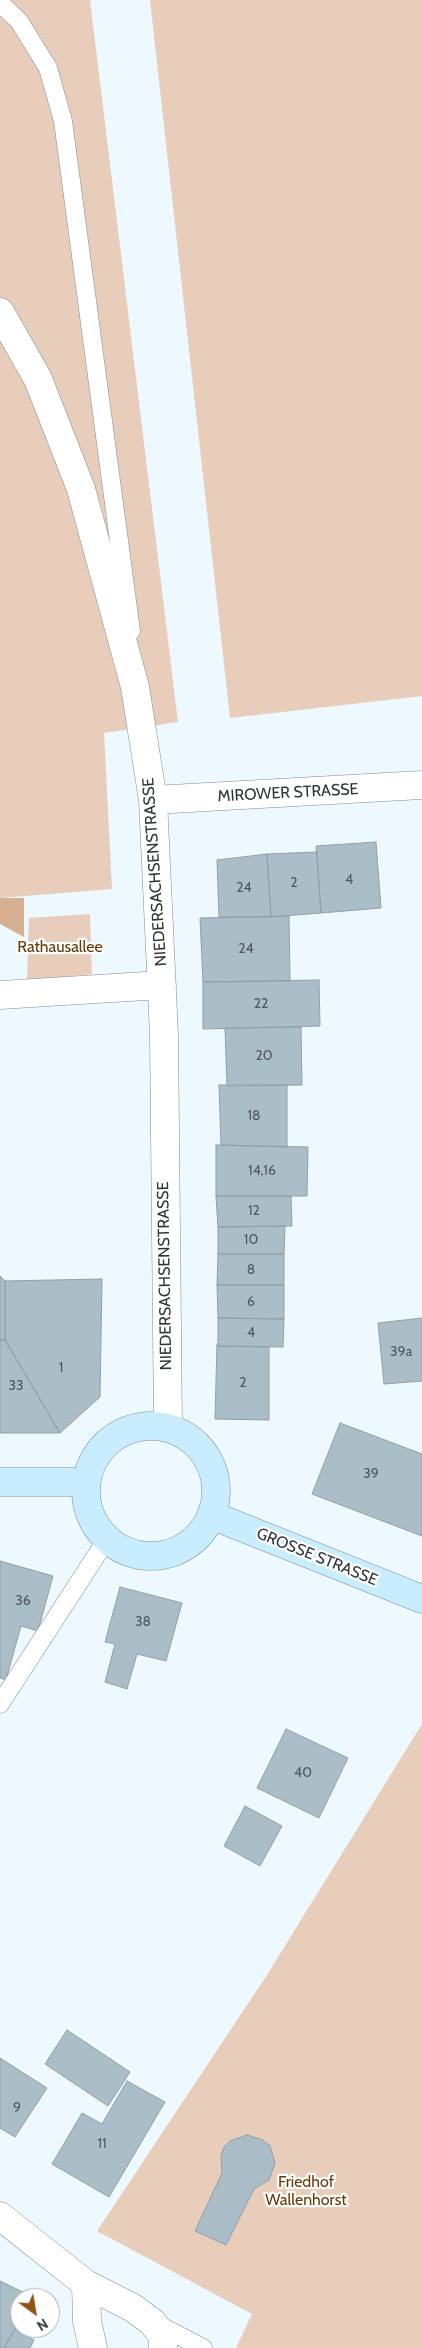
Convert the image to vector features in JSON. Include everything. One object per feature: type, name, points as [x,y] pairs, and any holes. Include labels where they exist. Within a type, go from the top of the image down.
[{"type":"street","name":"NIEDERSACHSENSTRASSE","points":[[0,312],[38,379],[81,489],[135,686],[153,800],[162,985],[168,1427]]},
{"type":"street","name":"MIROWER STRASSE","points":[[153,800],[422,785]]},
{"type":"street","points":[[0,995],[162,985]]},
{"type":"street","points":[[146,1426],[168,1427],[188,1436],[204,1451],[214,1471],[216,1494],[211,1515],[195,1538],[185,1547],[165,1554],[144,1556],[131,1552],[107,1539],[94,1523],[87,1503],[86,1482],[92,1461],[106,1443],[124,1430],[146,1426]]},
{"type":"street","points":[[0,1482],[86,1482]]},
{"type":"street","name":"GROSSE STRASSE","points":[[211,1515],[422,1599]]},
{"type":"street","points":[[0,2216],[86,2284],[133,2308],[152,2322],[163,2336],[162,2348]]},
{"type":"street","points":[[86,2284],[87,2321],[92,2348]]},
{"type":"lane","points":[[0,3],[19,21],[48,68],[63,121],[153,800]]},
{"type":"lane","points":[[0,1704],[107,1539]]},
{"type":"lane","points":[[152,2322],[203,2348]]},
{"type":"green space","points":[[0,0],[90,0],[178,722],[104,733],[112,889],[0,898]]},
{"type":"green space","points":[[150,0],[422,0],[422,696],[230,718]]},
{"type":"green space","name":"Rathausallee","points":[[90,914],[92,974],[27,981],[29,918]]},
{"type":"green space","name":"Friedhof Wallenhorst","points":[[422,1724],[422,2348],[236,2348],[252,2314],[97,2231],[267,1975]]},
{"type":"shaded area","points":[[0,898],[24,898],[24,937],[0,924]]},
{"type":"building","points":[[376,842],[381,908],[321,913],[316,846]]},
{"type":"building","points":[[317,852],[321,913],[271,917],[267,854]]},
{"type":"building","points":[[267,854],[271,917],[219,917],[217,860]]},
{"type":"building","points":[[289,916],[290,981],[203,982],[200,918]]},
{"type":"building","points":[[319,980],[320,1026],[203,1029],[203,982]]},
{"type":"building","points":[[301,1027],[302,1085],[227,1086],[225,1028]]},
{"type":"building","points":[[219,1085],[287,1085],[287,1147],[221,1145]]},
{"type":"building","points":[[216,1145],[308,1147],[307,1196],[216,1196]]},
{"type":"building","points":[[216,1196],[291,1196],[292,1226],[218,1227]]},
{"type":"building","points":[[285,1226],[284,1254],[218,1254],[218,1227]]},
{"type":"building","points":[[218,1254],[284,1254],[284,1285],[217,1285]]},
{"type":"building","points":[[0,1276],[5,1281],[5,1340],[0,1340]]},
{"type":"building","points":[[102,1279],[100,1397],[60,1433],[5,1340],[5,1281]]},
{"type":"building","points":[[217,1285],[284,1285],[284,1319],[218,1318]]},
{"type":"building","points":[[218,1318],[284,1319],[283,1347],[218,1346]]},
{"type":"building","points":[[422,1318],[422,1381],[384,1384],[378,1323]]},
{"type":"building","points":[[0,1340],[5,1340],[60,1433],[0,1433]]},
{"type":"building","points":[[217,1344],[218,1346],[269,1347],[269,1420],[215,1419]]},
{"type":"building","points":[[340,1423],[422,1454],[422,1536],[312,1494]]},
{"type":"building","points":[[0,1561],[53,1576],[38,1631],[21,1626],[6,1680],[0,1678]]},
{"type":"building","points":[[120,1587],[182,1603],[166,1661],[137,1654],[127,1689],[105,1682],[115,1644],[105,1642]]},
{"type":"building","points":[[286,1729],[348,1758],[319,1818],[257,1788]]},
{"type":"building","points":[[245,1806],[282,1826],[260,1866],[224,1846]]},
{"type":"building","points":[[67,2030],[130,2072],[108,2106],[45,2064]]},
{"type":"building","points":[[0,2058],[47,2088],[15,2137],[0,2128]]},
{"type":"building","points":[[127,2081],[165,2102],[109,2197],[52,2164],[82,2113],[102,2124]]},
{"type":"building","points":[[247,2135],[263,2140],[270,2146],[275,2163],[269,2180],[254,2189],[226,2245],[195,2231],[222,2173],[221,2156],[224,2147],[230,2141]]},
{"type":"building","points":[[0,2281],[14,2288],[10,2288],[10,2338],[4,2348],[0,2348]]},
{"type":"building","points":[[10,2338],[31,2338],[34,2340],[30,2348],[4,2348]]}]
